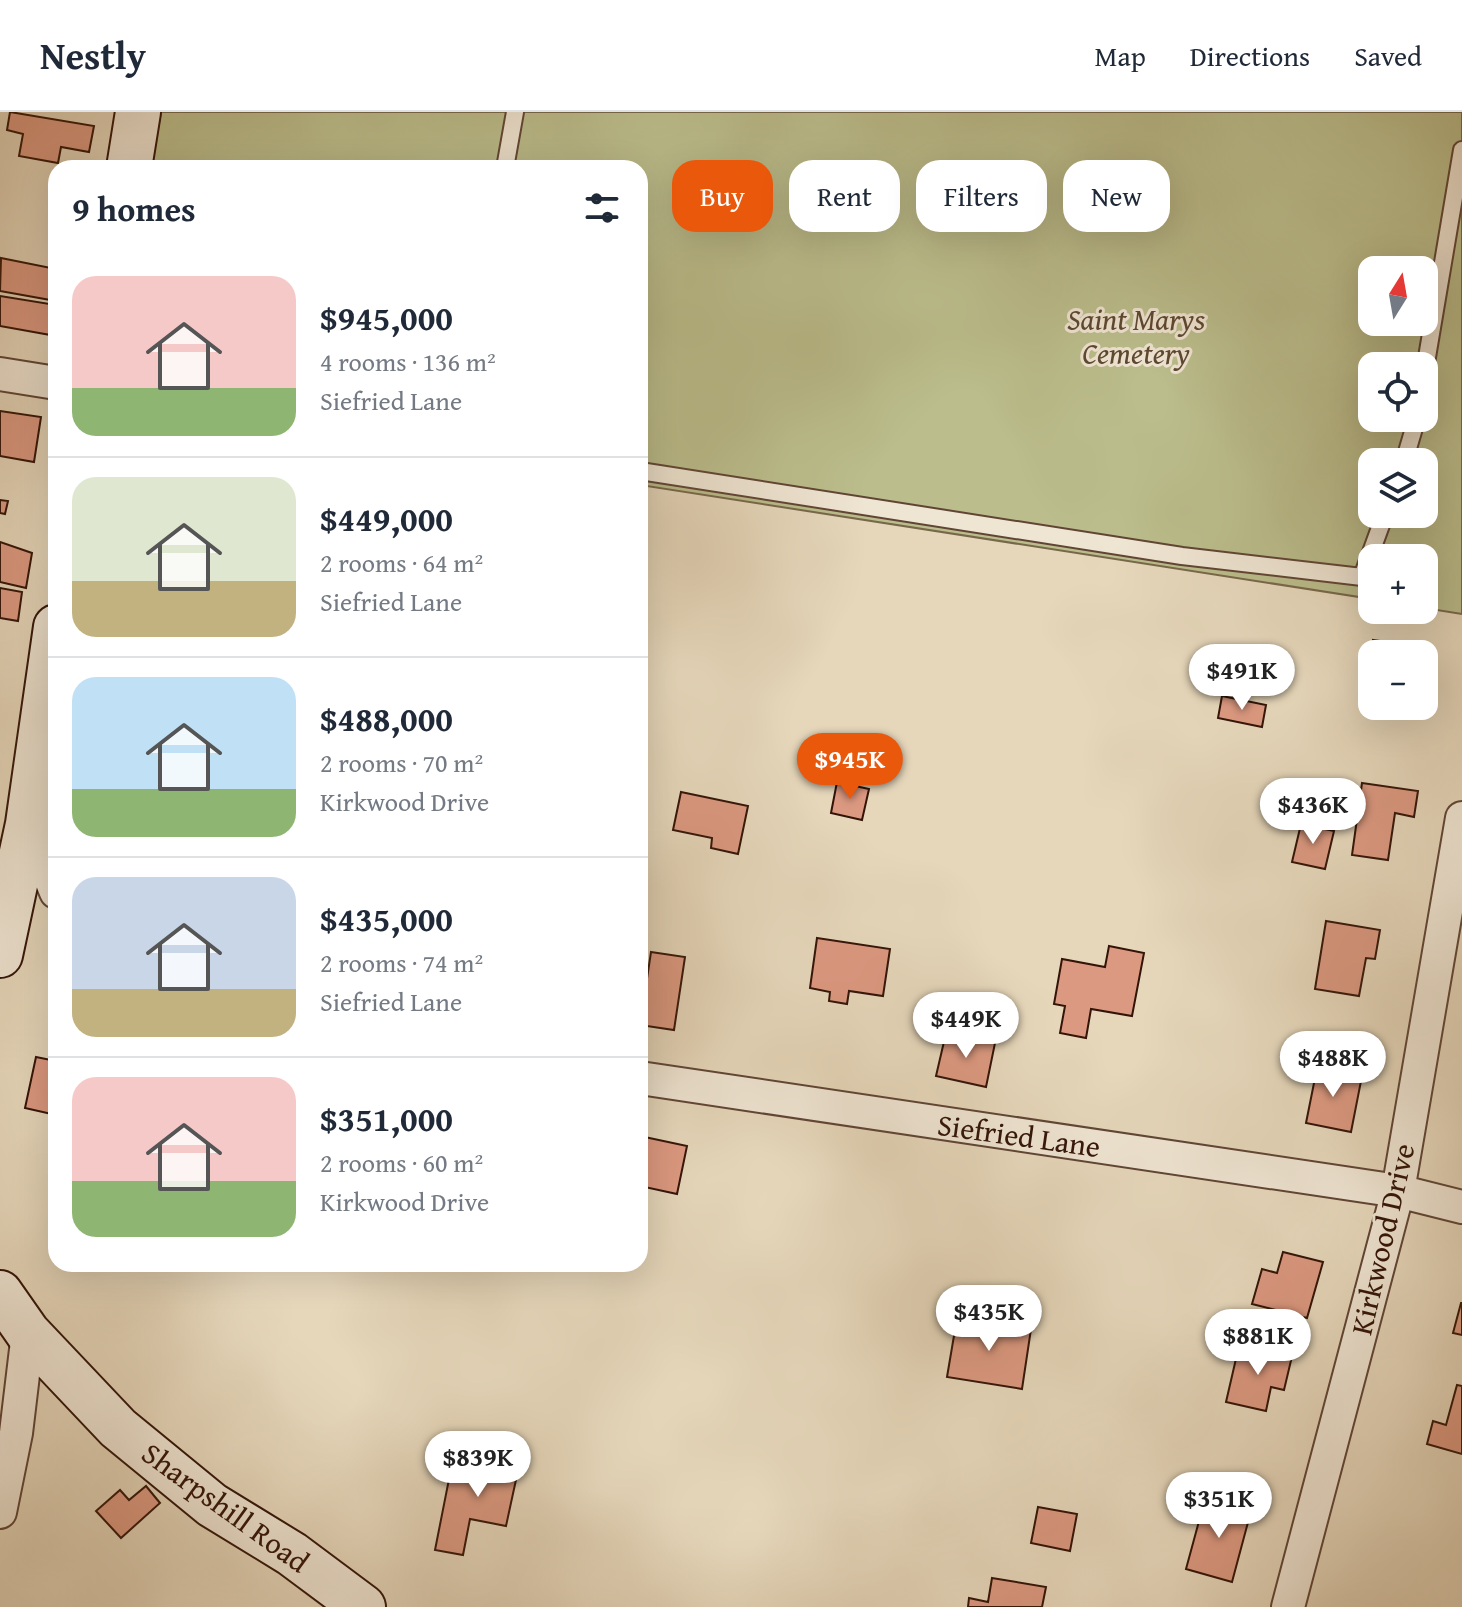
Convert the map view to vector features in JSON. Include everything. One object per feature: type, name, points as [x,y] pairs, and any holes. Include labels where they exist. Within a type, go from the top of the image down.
[{"type":"street","points":[[130,160],[138,112]]},
{"type":"street","points":[[0,374],[48,382]]},
{"type":"street","points":[[0,955],[28,824],[48,683]]},
{"type":"street","name":"Kirkwood Drive","points":[[1288,1607],[1398,1191],[1462,818]]},
{"type":"street","points":[[28,824],[48,873]]},
{"type":"street","name":"Siefried Lane","points":[[648,1079],[1398,1191],[1462,1207]]},
{"type":"street","name":"Sharpshill Road","points":[[0,1293],[28,1333],[118,1428],[212,1505],[292,1554],[363,1607]]},
{"type":"street","points":[[0,1512],[16,1433],[28,1333]]},
{"type":"lane","points":[[506,160],[515,112]]},
{"type":"lane","points":[[1428,352],[1462,150]]},
{"type":"lane","points":[[648,472],[1182,556],[1362,577],[1380,528]]},
{"type":"green space","name":"Saint Marys Cemetery","points":[[161,112],[1462,112],[1462,614],[1438,610],[1438,544],[1358,544],[1358,597],[648,486],[648,160],[152,160]]},
{"type":"building","points":[[10,112],[94,126],[89,152],[61,147],[59,160],[48,161],[19,156],[23,134],[7,130]]},
{"type":"building","points":[[1,258],[48,267],[48,300],[0,291]]},
{"type":"building","points":[[0,296],[48,304],[48,335],[0,326]]},
{"type":"building","points":[[0,411],[41,417],[34,462],[0,456]]},
{"type":"building","points":[[0,500],[8,501],[5,514],[0,513]]},
{"type":"building","points":[[0,542],[32,553],[26,588],[0,582]]},
{"type":"building","points":[[0,588],[22,592],[18,621],[0,618]]},
{"type":"building","points":[[1222,696],[1266,705],[1262,727],[1218,718]]},
{"type":"building","points":[[837,782],[869,789],[862,820],[831,813]]},
{"type":"building","points":[[1362,783],[1418,791],[1414,817],[1395,813],[1388,860],[1352,855]]},
{"type":"building","points":[[681,792],[748,806],[738,854],[711,848],[712,838],[673,830]]},
{"type":"building","points":[[1301,824],[1334,831],[1325,869],[1292,862]]},
{"type":"building","points":[[1326,921],[1380,930],[1375,959],[1366,958],[1359,996],[1315,989]]},
{"type":"building","points":[[817,938],[890,949],[883,996],[849,991],[847,1004],[829,1001],[830,992],[810,988]]},
{"type":"building","points":[[1109,946],[1144,953],[1132,1016],[1091,1009],[1086,1038],[1060,1033],[1065,1006],[1054,1004],[1062,959],[1105,967]]},
{"type":"building","points":[[651,952],[685,957],[674,1030],[648,1026]]},
{"type":"building","points":[[946,1033],[995,1043],[986,1087],[936,1076]]},
{"type":"building","points":[[36,1057],[48,1059],[48,1113],[25,1108]]},
{"type":"building","points":[[1319,1058],[1336,1062],[1333,1075],[1361,1081],[1351,1132],[1306,1123]]},
{"type":"building","points":[[648,1138],[687,1146],[677,1194],[648,1188]]},
{"type":"building","points":[[1283,1252],[1323,1262],[1307,1318],[1252,1304],[1262,1269],[1277,1273]]},
{"type":"building","points":[[1462,1303],[1462,1335],[1453,1333]]},
{"type":"building","points":[[957,1318],[1031,1329],[1022,1389],[947,1377]]},
{"type":"building","points":[[1262,1345],[1293,1352],[1284,1390],[1271,1387],[1266,1411],[1226,1402],[1238,1350],[1259,1355]]},
{"type":"building","points":[[1457,1385],[1462,1386],[1462,1454],[1427,1444],[1433,1421],[1446,1425]]},
{"type":"building","points":[[490,1446],[522,1452],[506,1526],[470,1519],[463,1555],[435,1550],[451,1469],[483,1476]]},
{"type":"building","points":[[146,1486],[160,1503],[121,1538],[96,1511],[120,1490],[129,1500]]},
{"type":"building","points":[[1205,1499],[1251,1511],[1232,1582],[1186,1569]]},
{"type":"building","points":[[1038,1507],[1077,1514],[1070,1551],[1031,1543]]},
{"type":"building","points":[[992,1578],[1046,1587],[1042,1607],[968,1607],[969,1598],[988,1602]]}]
